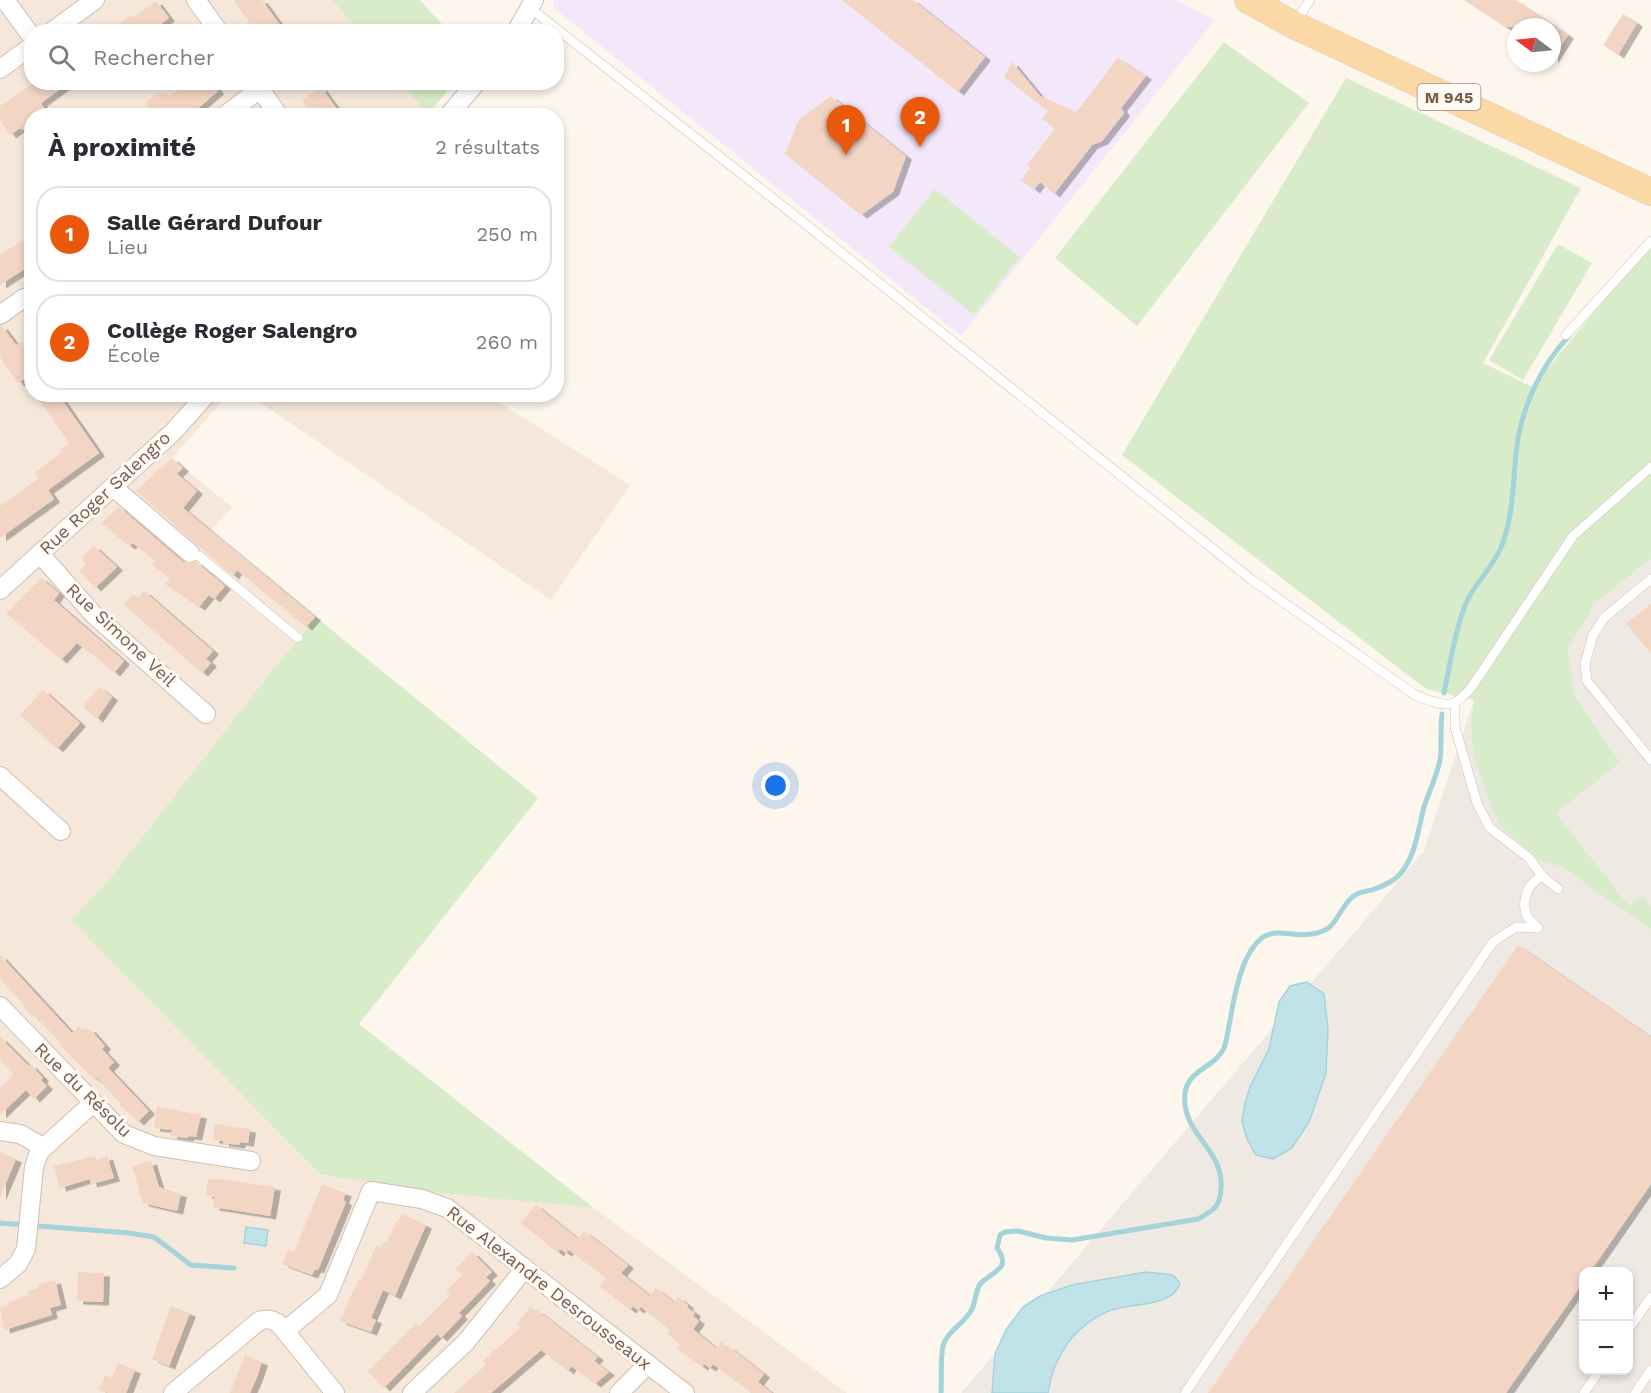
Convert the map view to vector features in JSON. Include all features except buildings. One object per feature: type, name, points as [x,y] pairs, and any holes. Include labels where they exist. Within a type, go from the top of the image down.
[{"type":"main road","name":"M 945","points":[[1248,0],[1294,25],[1651,192]]},
{"type":"street","points":[[4,0],[24,26]]},
{"type":"street","points":[[62,24],[95,0]]},
{"type":"street","points":[[196,0],[213,24]]},
{"type":"street","points":[[521,24],[532,4]]},
{"type":"street","points":[[0,69],[24,52]]},
{"type":"street","points":[[233,108],[253,90]]},
{"type":"street","points":[[260,90],[273,108]]},
{"type":"street","points":[[455,108],[470,90]]},
{"type":"street","points":[[0,315],[24,294]]},
{"type":"street","name":"Rue Roger Salengro","points":[[0,590],[172,432],[200,402]]},
{"type":"street","points":[[113,487],[190,553]]},
{"type":"street","name":"Rue Simone Veil","points":[[40,554],[94,615],[206,714]]},
{"type":"street","points":[[0,776],[61,831]]},
{"type":"street","name":"Rue du Résolu","points":[[0,1006],[93,1103],[132,1139],[154,1146],[251,1161]]},
{"type":"street","points":[[0,1278],[23,1257],[28,1240],[36,1160],[43,1147],[93,1103]]},
{"type":"street","points":[[0,1131],[20,1134],[43,1147]]},
{"type":"street","name":"Rue Alexandre Desrousseaux","points":[[285,1331],[328,1295],[371,1191],[440,1204],[685,1393]]},
{"type":"street","points":[[412,1393],[466,1342],[525,1268]]},
{"type":"street","points":[[173,1393],[259,1321],[270,1319],[285,1331],[335,1393]]},
{"type":"street","points":[[619,1393],[648,1364]]},
{"type":"lane","points":[[1294,25],[1310,0]]},
{"type":"lane","points":[[532,4],[557,24]]},
{"type":"lane","points":[[564,30],[1252,580],[1415,695],[1432,701],[1452,703],[1471,688],[1573,536],[1651,467]]},
{"type":"lane","points":[[1566,335],[1651,241]]},
{"type":"lane","points":[[190,553],[199,556],[298,638]]},
{"type":"lane","points":[[1651,579],[1604,618],[1593,635],[1585,664],[1587,681],[1651,760]]},
{"type":"lane","points":[[1452,703],[1455,728],[1477,803],[1490,828],[1529,858],[1542,876],[1558,889]]},
{"type":"lane","points":[[1185,1393],[1493,942],[1516,927],[1538,928],[1528,918],[1524,900],[1532,881],[1542,876]]},
{"type":"lane","points":[[1633,1324],[1651,1297]]},
{"type":"lane","points":[[1635,1393],[1651,1370]]},
{"type":"lane","points":[[1584,1393],[1597,1375]]},
{"type":"shaded area","points":[[0,0],[332,0],[353,24],[24,24],[24,90],[407,90],[423,108],[24,108],[24,402],[222,402],[172,458],[232,507],[210,531],[317,618],[277,664],[107,882],[71,920],[319,1174],[432,1192],[594,1208],[847,1393],[0,1393]]},
{"type":"shaded area","points":[[553,0],[1176,0],[1215,20],[961,336],[554,8]]},
{"type":"shaded area","points":[[259,402],[499,402],[630,485],[551,600]]},
{"type":"shaded area","points":[[1651,490],[1651,1393],[961,1393],[1424,851],[1474,700]]},
{"type":"green space","points":[[332,0],[420,0],[442,24],[353,24]]},
{"type":"green space","points":[[1224,42],[1309,103],[1137,326],[1055,258]]},
{"type":"green space","points":[[1346,78],[1581,188],[1483,363],[1532,387],[1651,244],[1651,559],[1594,604],[1568,649],[1574,695],[1620,762],[1556,813],[1629,906],[1643,896],[1651,907],[1651,929],[1560,866],[1540,860],[1498,824],[1473,755],[1471,723],[1474,700],[1426,689],[1122,455]]},
{"type":"green space","points":[[407,90],[448,90],[433,108],[423,108]]},
{"type":"green space","points":[[935,189],[1020,257],[974,315],[889,247]]},
{"type":"green space","points":[[1558,244],[1592,263],[1523,380],[1489,360]]},
{"type":"green space","points":[[317,618],[538,798],[359,1024],[594,1208],[432,1192],[319,1174],[71,920],[107,882],[277,664]]},
{"type":"water","points":[[1307,982],[1324,994],[1328,1029],[1326,1073],[1309,1122],[1292,1148],[1273,1159],[1256,1155],[1247,1139],[1242,1122],[1245,1103],[1250,1087],[1269,1049],[1279,1002],[1290,986]]},
{"type":"water","points":[[246,1227],[268,1230],[266,1246],[244,1243]]},
{"type":"water","points":[[1146,1272],[1173,1275],[1180,1283],[1176,1291],[1160,1301],[1109,1311],[1076,1333],[1061,1354],[1048,1393],[992,1393],[995,1354],[1006,1330],[1023,1307],[1040,1296],[1072,1285]]},
{"type":"waterway","points":[[1444,693],[1456,636],[1466,603],[1499,553],[1506,534],[1518,438],[1527,405],[1549,360],[1570,335]]},
{"type":"waterway","points":[[941,1393],[943,1346],[948,1336],[972,1309],[981,1283],[1002,1265],[1003,1260],[997,1248],[1000,1235],[1005,1232],[1018,1231],[1046,1238],[1072,1240],[1198,1219],[1215,1207],[1221,1189],[1220,1176],[1212,1154],[1192,1126],[1188,1116],[1185,1104],[1188,1084],[1193,1077],[1213,1062],[1224,1048],[1244,964],[1253,947],[1262,938],[1271,934],[1314,934],[1327,929],[1334,923],[1351,898],[1391,881],[1405,867],[1413,851],[1424,807],[1439,766],[1442,714]]},
{"type":"waterway","points":[[0,1223],[154,1237],[191,1265],[234,1268]]},
{"type":"place","name":"Collège Roger Salengro","points":[[920,147]]},
{"type":"place","name":"Salle Gérard Dufour","points":[[846,155]]}]
